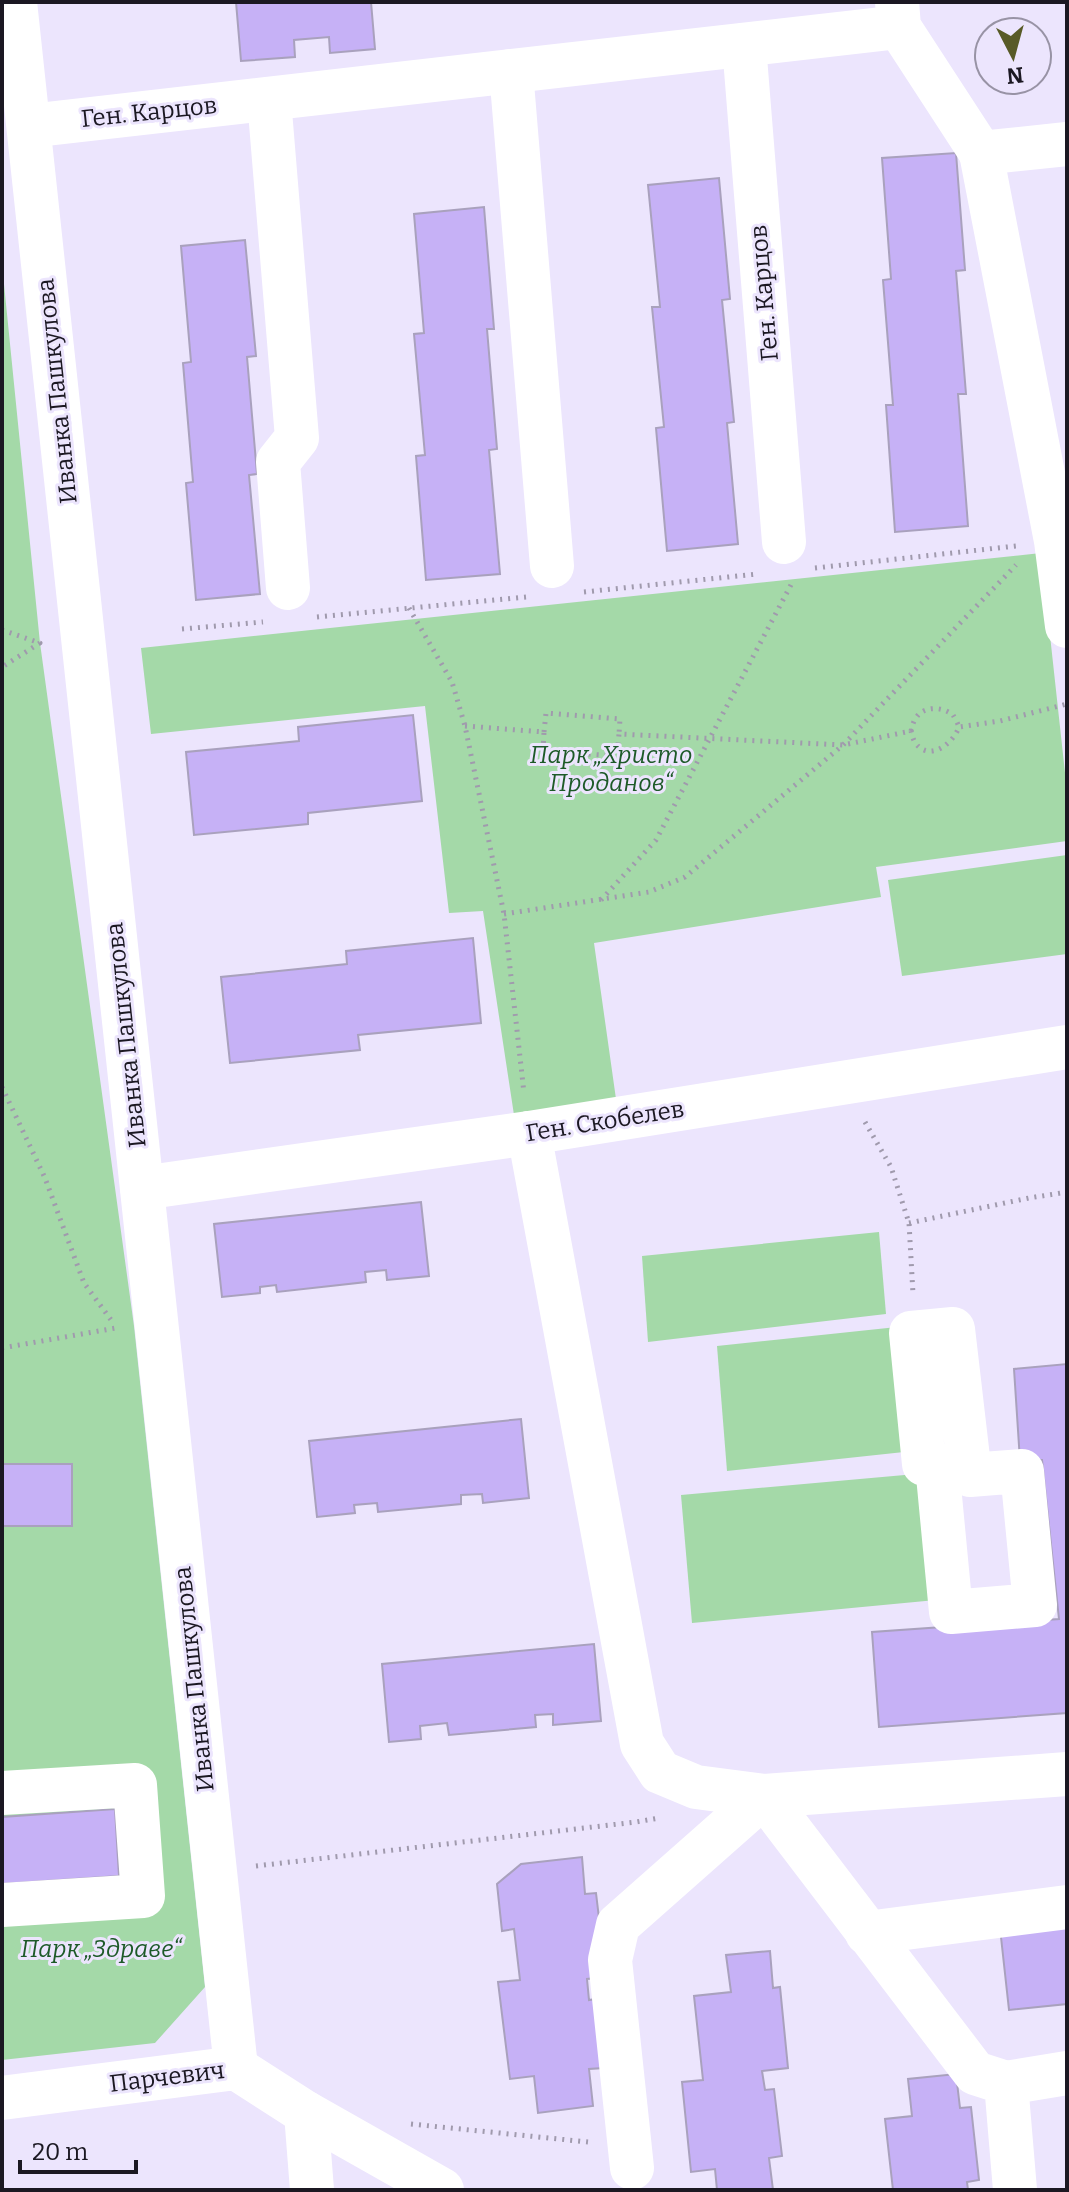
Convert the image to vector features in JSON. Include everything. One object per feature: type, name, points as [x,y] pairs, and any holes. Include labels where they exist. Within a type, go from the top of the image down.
[{"type":"street","name":"Иванка Пашкулова","points":[[15,2],[19,117],[142,1188],[136,1326],[215,1871],[236,2068]]},
{"type":"street","name":"Ген. Карцов","points":[[19,117],[269,99],[744,45],[898,15],[981,153],[1046,542],[1067,626]]},
{"type":"street","name":"Ген. Карцов","points":[[744,45],[791,563]]},
{"type":"street","points":[[511,71],[554,585]]},
{"type":"street","points":[[269,99],[297,438],[278,462],[290,609]]},
{"type":"street","points":[[981,153],[1067,144]]},
{"type":"street","name":"Ген. Скобелев","points":[[142,1188],[529,1133],[1067,1047]]},
{"type":"street","points":[[529,1133],[642,1744],[660,1772],[696,1787],[764,1796],[1067,1774]]},
{"type":"street","points":[[953,1329],[970,1475],[1022,1471],[1035,1605],[951,1612],[937,1465],[924,1464],[911,1333],[931,1331],[953,1329]]},
{"type":"street","points":[[2,1793],[135,1785],[143,1896],[2,1905]]},
{"type":"street","points":[[764,1796],[975,2073],[1006,2083],[1067,2073]]},
{"type":"street","points":[[630,2157],[610,1960],[618,1925],[764,1796]]},
{"type":"street","points":[[867,1933],[1067,1907]]},
{"type":"street","name":"Парчевич","points":[[2,2098],[236,2068],[306,2113],[442,2190]]},
{"type":"street","points":[[1006,2083],[1015,2190]]},
{"type":"street","points":[[306,2113],[312,2190]]},
{"type":"path","points":[[182,629],[290,609],[409,608],[554,585],[1046,542]]},
{"type":"path","points":[[504,914],[649,892],[685,877],[843,745],[1046,542]]},
{"type":"path","points":[[601,901],[656,840],[712,738],[791,563]]},
{"type":"path","points":[[409,608],[452,682],[465,726],[504,914],[529,1133]]},
{"type":"path","points":[[2,630],[40,643],[2,667]]},
{"type":"path","points":[[959,727],[1000,721],[1067,704]]},
{"type":"path","points":[[935,708],[954,716],[959,727],[950,743],[934,751],[916,744],[911,731],[916,716],[935,708]]},
{"type":"path","points":[[546,713],[620,719],[617,756],[543,751],[544,732],[546,713]]},
{"type":"path","points":[[465,726],[544,732]]},
{"type":"path","points":[[619,734],[843,745],[911,731]]},
{"type":"path","points":[[854,1083],[857,1109],[891,1167],[909,1223],[913,1296],[931,1331]]},
{"type":"path","points":[[2,1087],[45,1178],[84,1283],[136,1326]]},
{"type":"path","points":[[909,1223],[1067,1192]]},
{"type":"path","points":[[2,1348],[136,1326]]},
{"type":"path","points":[[215,1871],[664,1817]]},
{"type":"path","points":[[398,2122],[630,2157]]},
{"type":"green space","name":"Парк „Здраве“","points":[[2,264],[40,643],[134,1326],[205,1987],[155,2043],[2,2060]]},
{"type":"green space","name":"Парк „Христо Проданов“","points":[[1041,553],[1067,791],[1067,841],[876,867],[881,897],[594,943],[616,1099],[514,1115],[483,911],[449,913],[425,706],[151,734],[141,648]]},
{"type":"green space","points":[[1067,855],[1067,954],[902,976],[888,880]]},
{"type":"green space","points":[[879,1232],[886,1314],[648,1342],[642,1256]]},
{"type":"green space","points":[[897,1327],[904,1452],[727,1471],[717,1346]]},
{"type":"green space","points":[[927,1473],[936,1600],[692,1623],[681,1495]]},
{"type":"building","points":[[236,2],[371,2],[375,49],[330,53],[329,37],[294,40],[295,57],[241,61]]},
{"type":"building","points":[[956,153],[965,270],[956,271],[966,394],[958,394],[968,526],[895,532],[886,405],[893,405],[883,280],[891,279],[882,158]]},
{"type":"building","points":[[719,178],[730,299],[722,300],[734,422],[727,423],[738,544],[667,551],[656,428],[664,427],[652,307],[660,307],[648,185]]},
{"type":"building","points":[[484,207],[494,329],[487,329],[497,449],[489,450],[500,574],[426,580],[416,456],[425,455],[414,334],[424,333],[414,214]]},
{"type":"building","points":[[245,240],[256,356],[247,357],[257,474],[249,475],[260,594],[196,600],[186,483],[193,482],[183,363],[191,362],[181,246]]},
{"type":"building","points":[[413,715],[422,801],[308,813],[308,824],[194,835],[186,752],[299,741],[298,727]]},
{"type":"building","points":[[473,938],[481,1023],[358,1035],[360,1050],[230,1063],[221,977],[347,964],[346,951]]},
{"type":"building","points":[[421,1202],[429,1276],[387,1280],[386,1270],[365,1272],[366,1282],[277,1292],[276,1285],[260,1287],[260,1293],[222,1297],[214,1224]]},
{"type":"building","points":[[1067,1364],[1067,1713],[879,1727],[872,1632],[1059,1619],[1042,1460],[1020,1461],[1014,1369]]},
{"type":"building","points":[[521,1419],[529,1498],[483,1503],[482,1494],[461,1495],[461,1504],[378,1512],[377,1503],[354,1505],[355,1513],[317,1517],[309,1441]]},
{"type":"building","points":[[2,1464],[72,1464],[72,1526],[2,1526]]},
{"type":"building","points":[[594,1644],[601,1721],[553,1725],[553,1714],[535,1715],[536,1727],[449,1735],[447,1723],[420,1726],[421,1739],[389,1742],[382,1664]]},
{"type":"building","points":[[115,1809],[119,1876],[2,1884],[2,1817]]},
{"type":"building","points":[[582,1857],[585,1894],[596,1893],[606,1977],[587,1979],[589,2000],[596,1999],[604,2068],[589,2069],[593,2106],[538,2113],[534,2076],[510,2079],[498,1982],[520,1980],[514,1929],[502,1931],[497,1884],[521,1864]]},
{"type":"building","points":[[1067,1921],[1067,2004],[1009,2010],[1000,1928]]},
{"type":"building","points":[[770,1951],[773,1988],[780,1987],[788,2068],[762,2071],[765,2090],[774,2089],[782,2156],[769,2158],[773,2190],[717,2190],[715,2169],[691,2172],[682,2082],[703,2080],[694,1996],[731,1992],[726,1955]]},
{"type":"building","points":[[956,2074],[960,2108],[971,2107],[979,2180],[967,2182],[968,2190],[893,2190],[885,2119],[912,2116],[908,2079]]}]
